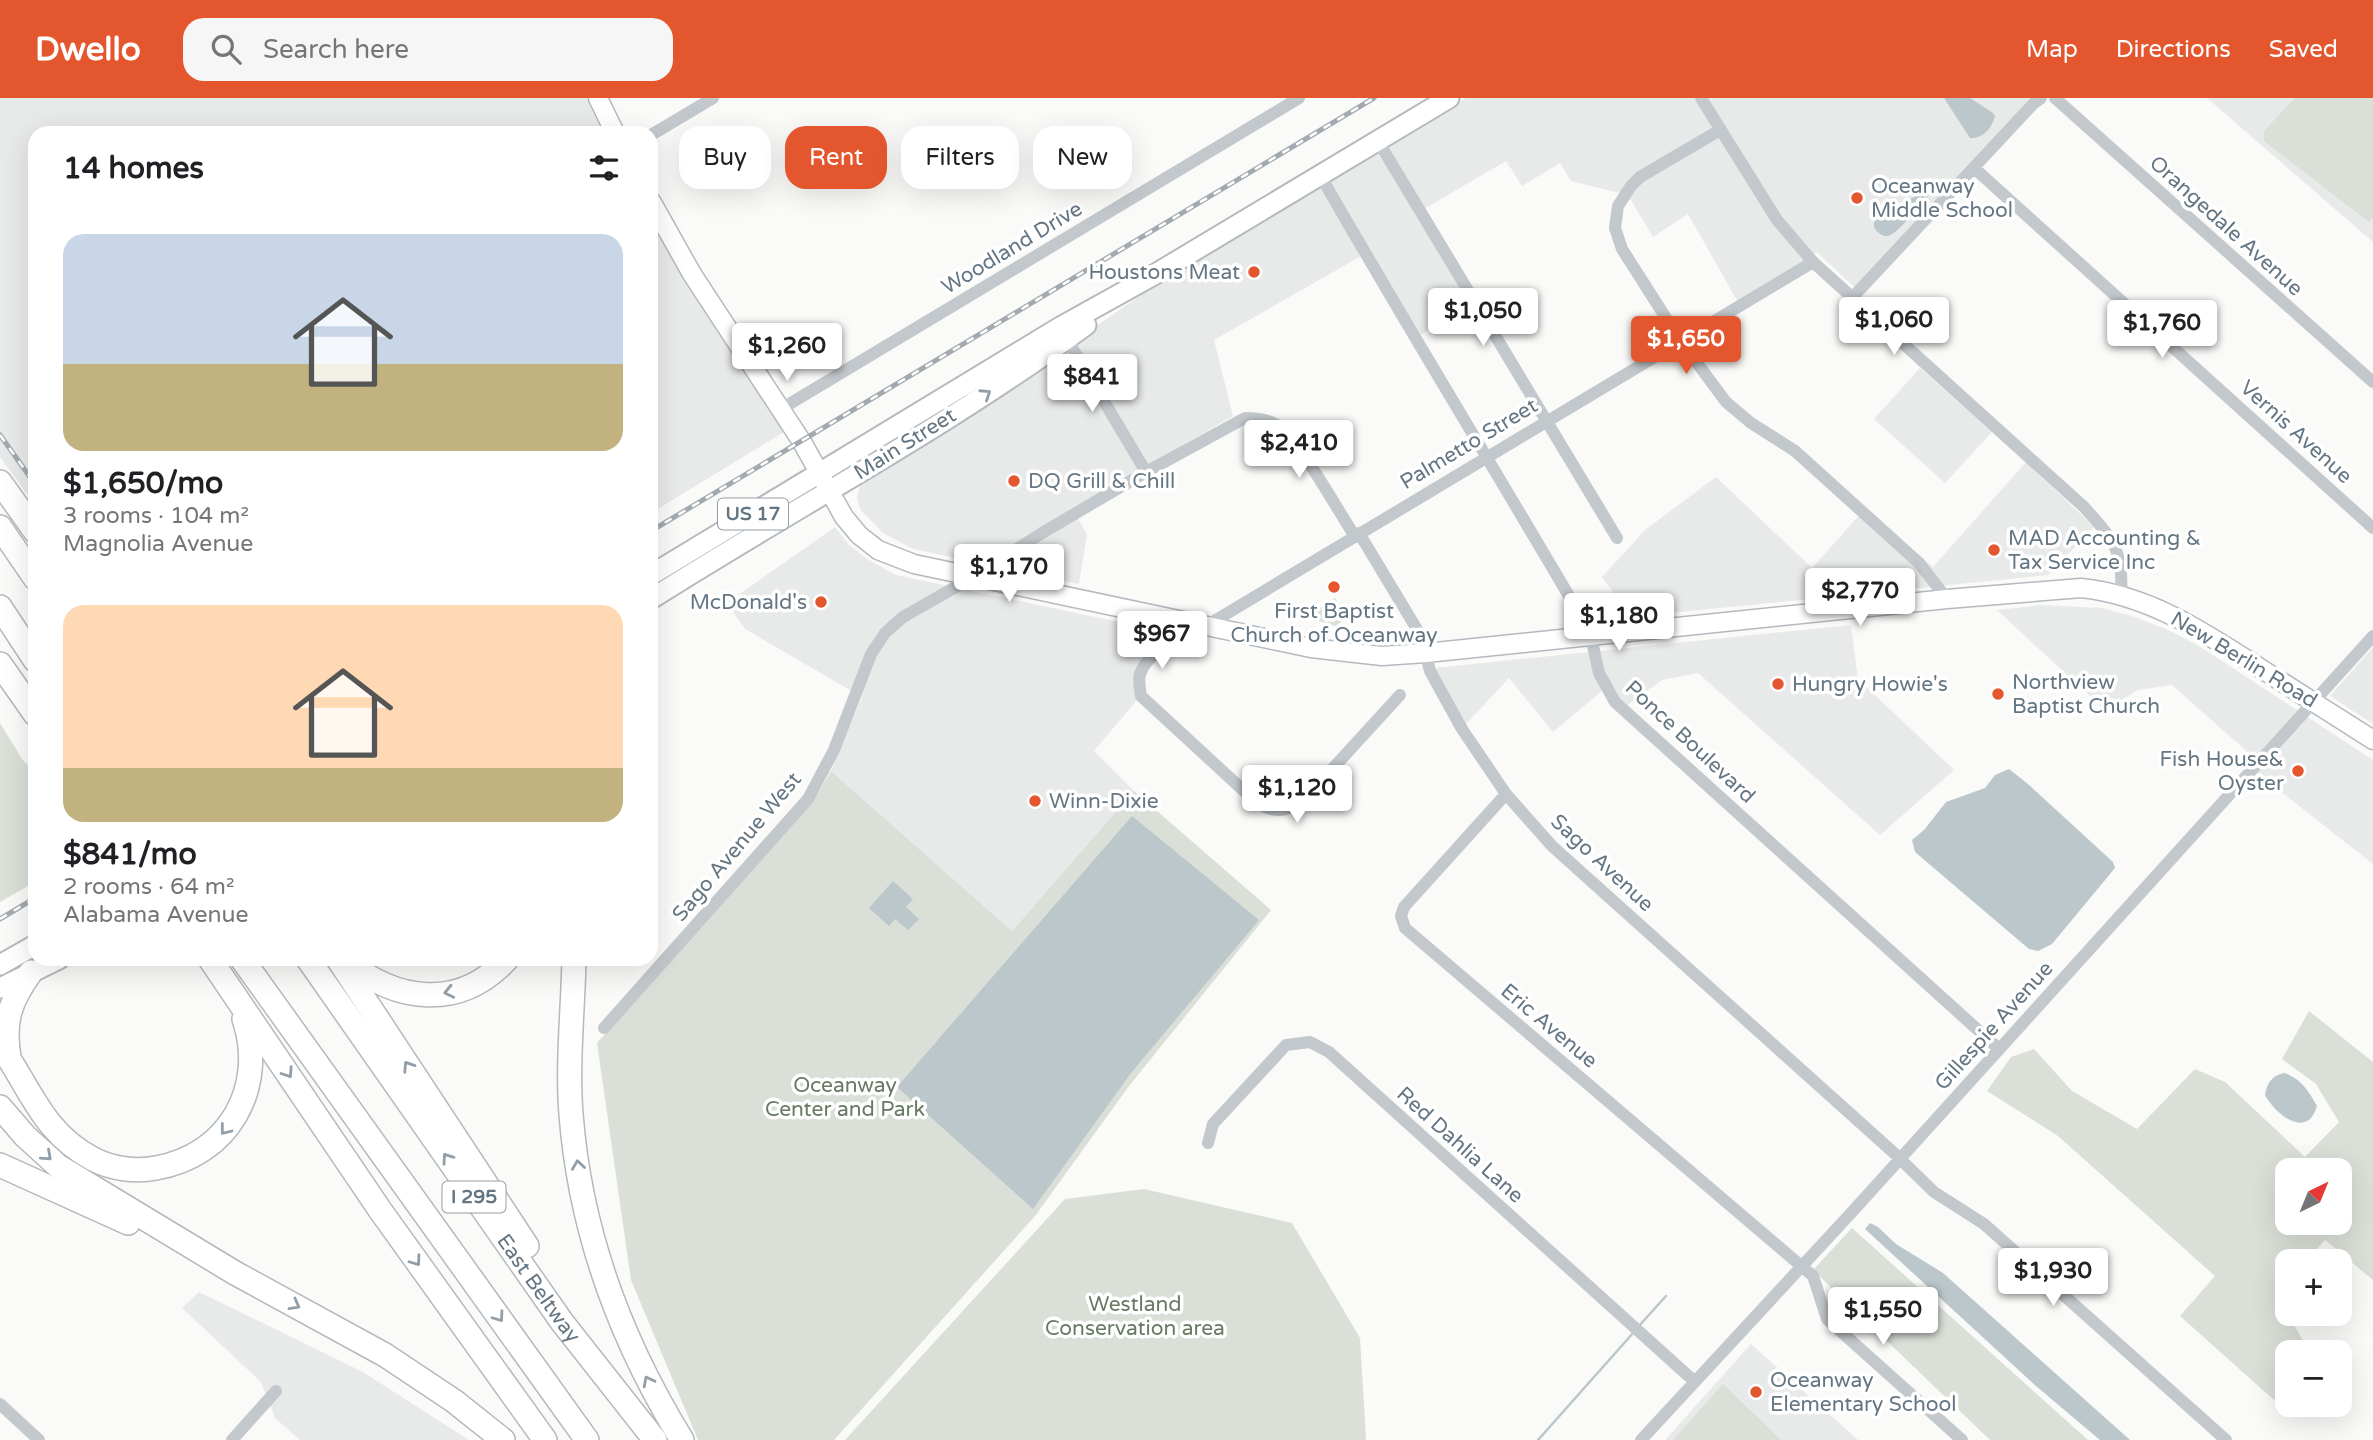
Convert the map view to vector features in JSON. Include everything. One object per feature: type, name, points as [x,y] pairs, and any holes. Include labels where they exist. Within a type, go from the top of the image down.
[{"type":"highway","points":[[0,482],[28,521]]},
{"type":"highway","points":[[0,527],[28,568]]},
{"type":"highway","points":[[0,607],[28,649]]},
{"type":"highway","points":[[0,664],[28,704]]},
{"type":"highway","points":[[215,966],[380,1210],[545,1440]]},
{"type":"highway","name":"I 295","points":[[247,966],[587,1440]]},
{"type":"highway","name":"East Beltway","points":[[313,966],[562,1322],[652,1435]]},
{"type":"highway","points":[[343,966],[652,1435]]},
{"type":"highway","points":[[353,966],[388,988],[407,993],[439,995],[471,986],[501,966]]},
{"type":"highway","points":[[574,966],[571,1113],[594,1247],[614,1307],[652,1388],[682,1440]]},
{"type":"highway","points":[[31,972],[10,1006],[4,1051],[55,1132],[73,1147],[97,1161],[142,1171],[173,1166],[198,1154],[218,1139],[235,1117],[245,1095],[251,1071],[251,1046],[236,997]]},
{"type":"highway","points":[[0,1107],[25,1136],[58,1166],[235,1273],[385,1354],[454,1401],[503,1440]]},
{"type":"highway","points":[[0,1165],[235,1273]]},
{"type":"main road","name":"Main Street","points":[[658,594],[1062,326],[1152,276],[1449,98]]},
{"type":"main road","name":"Main Street","points":[[658,571],[984,395],[1067,339],[1152,276]]},
{"type":"main road","points":[[0,965],[28,949]]},
{"type":"main road","points":[[0,988],[43,966]]},
{"type":"street","points":[[597,98],[611,126]]},
{"type":"street","points":[[658,131],[713,98]]},
{"type":"street","name":"Woodland Drive","points":[[781,409],[1299,98]]},
{"type":"street","points":[[1701,98],[1777,220],[1812,262],[2084,507],[2111,536],[2121,559],[2121,596]]},
{"type":"street","points":[[1853,298],[2041,98]]},
{"type":"street","name":"Orangedale Avenue","points":[[2055,98],[2373,382]]},
{"type":"street","points":[[1720,131],[1640,177],[1624,196],[1615,217],[1615,228],[1622,249],[1680,340],[1726,402],[1751,423],[1795,451],[1919,563],[1947,599]]},
{"type":"street","points":[[1378,141],[1617,538]]},
{"type":"street","name":"Vernis Avenue","points":[[1974,168],[2373,528]]},
{"type":"street","name":"Ponce Boulevard","points":[[1320,175],[1389,296],[1583,620],[1591,637],[1599,673],[1615,702],[1999,1048]]},
{"type":"street","name":"New Berlin Road","points":[[658,213],[717,316],[781,409],[844,517],[859,535],[878,550],[914,564],[1311,648],[1382,656],[2081,588],[2121,596],[2192,624],[2373,740]]},
{"type":"street","name":"Palmetto Street","points":[[1399,695],[1303,801],[1289,810],[1278,811],[1256,802],[1141,696],[1139,677],[1145,664],[1180,638],[1206,626],[1812,262]]},
{"type":"street","points":[[1067,339],[1146,472]]},
{"type":"street","name":"Sago Avenue West","points":[[604,1028],[808,799],[834,750],[871,654],[885,633],[903,617],[975,576],[1042,533],[1245,418]]},
{"type":"street","name":"Sago Avenue","points":[[1245,418],[1262,419],[1278,425],[1293,440],[1421,636],[1430,671],[1462,729],[1506,794],[1552,846],[1900,1158],[1934,1192],[1984,1224],[2226,1440]]},
{"type":"street","name":"Gillespie Avenue","points":[[1641,1440],[2373,636]]},
{"type":"street","name":"Eric Avenue","points":[[1506,794],[1404,908],[1401,916],[1405,928],[1813,1276],[1827,1319],[1962,1440]]},
{"type":"street","name":"Red Dahlia Lane","points":[[1208,1143],[1213,1124],[1286,1045],[1310,1042],[1329,1052],[1694,1381]]},
{"type":"street","points":[[232,1440],[276,1391]]},
{"type":"street","points":[[0,1404],[39,1440]]},
{"type":"shaded area","points":[[0,98],[587,98],[601,126],[28,126],[28,495],[0,457]]},
{"type":"shaded area","points":[[1466,98],[2033,98],[1855,288],[1817,252],[1738,302],[1688,214],[1653,237],[1628,195],[1571,181],[1560,163],[1522,186],[1506,161],[1417,213],[1470,303],[1421,335],[1370,251],[1214,340],[1233,416],[1072,509],[1087,534],[1079,584],[913,549],[883,533],[860,509],[857,497],[861,482],[983,404],[1173,273]]},
{"type":"shaded area","points":[[1944,98],[1970,98],[1993,113],[1995,116],[1992,125],[1983,135],[1970,138]]},
{"type":"shaded area","points":[[2207,98],[2373,98],[2373,242]]},
{"type":"shaded area","points":[[1929,188],[1933,190],[1931,193],[1898,230],[1888,236],[1877,231],[1874,222],[1878,218]]},
{"type":"shaded area","points":[[658,230],[699,301],[784,432],[658,509]]},
{"type":"shaded area","points":[[1920,368],[1992,432],[1945,483],[1874,419]]},
{"type":"shaded area","points":[[2026,462],[2094,527],[2048,575],[1631,617],[1602,577],[1645,530],[1716,477],[1812,568],[1865,509],[1933,567]]},
{"type":"shaded area","points":[[835,527],[849,545],[896,575],[1161,631],[1160,643],[1140,662],[1137,700],[1094,751],[1134,791],[1012,931],[831,771],[862,697],[745,629],[727,603]]},
{"type":"shaded area","points":[[2042,605],[2102,608],[2166,629],[2199,646],[2373,760],[2373,864],[2247,765],[2253,757],[2172,685],[2138,690],[2105,710],[1997,610]]},
{"type":"shaded area","points":[[1851,625],[1858,679],[1954,770],[1880,835],[1698,673],[1662,680],[1618,712],[1603,690],[1553,732],[1509,678],[1466,724],[1435,668]]},
{"type":"shaded area","points":[[2373,647],[2373,724],[2330,696]]},
{"type":"shaded area","points":[[2009,769],[2113,862],[2115,868],[2052,944],[2038,951],[2029,949],[1915,852],[1912,840],[1924,830],[1946,802],[1985,788],[1995,775]]},
{"type":"shaded area","points":[[1132,816],[1259,920],[1131,1073],[1033,1209],[897,1087]]},
{"type":"shaded area","points":[[893,881],[913,899],[906,907],[919,919],[908,930],[895,919],[889,926],[869,908]]},
{"type":"shaded area","points":[[2285,1073],[2304,1086],[2317,1106],[2306,1121],[2291,1121],[2276,1110],[2265,1095],[2271,1080]]},
{"type":"shaded area","points":[[1870,1223],[1896,1244],[1943,1273],[2130,1440],[2100,1440],[2036,1386],[1865,1229]]},
{"type":"shaded area","points":[[199,1292],[363,1372],[469,1440],[300,1440],[275,1418],[261,1382],[182,1308]]},
{"type":"shaded area","name":"Oceanway Elementary School","points":[[1751,1344],[1858,1440],[1665,1440]]},
{"type":"green space","points":[[2295,98],[2373,98],[2373,218],[2369,222],[2264,141],[2264,131]]},
{"type":"green space","points":[[1335,598],[1347,618],[1335,626],[1316,620],[1311,613]]},
{"type":"green space","points":[[0,723],[28,765],[28,886],[0,902]]},
{"type":"green space","name":"Oceanway Center and Park","points":[[831,771],[1012,931],[1134,791],[1271,910],[1129,1086],[1035,1216],[834,1440],[698,1440],[631,1280],[597,1043],[817,795]]},
{"type":"green space","points":[[2309,1011],[2373,1062],[2373,1280],[2352,1262],[2352,1249],[2336,1249],[2325,1240],[2317,1249],[2275,1249],[2275,1326],[2295,1326],[2303,1340],[2275,1340],[2275,1401],[2180,1316],[2215,1276],[2058,1136],[1987,1091],[2011,1057],[2034,1049],[2072,1091],[2137,1129],[2195,1069],[2225,1082],[2305,1157],[2339,1122],[2316,1084],[2282,1059]]},
{"type":"green space","name":"Westland Conservation area","points":[[1144,1189],[1292,1223],[1360,1338],[1366,1440],[845,1440],[1065,1199]]},
{"type":"green space","points":[[1852,1228],[2088,1440],[1990,1440],[1813,1270]]},
{"type":"green space","points":[[1723,1384],[1778,1437],[1781,1440],[1673,1440]]},
{"type":"waterway","points":[[1638,1327],[1666,1296]]},
{"type":"waterway","points":[[1538,1440],[1634,1332]]},
{"type":"railway","points":[[658,527],[1374,98]]},
{"type":"railway","points":[[0,435],[28,474]]},
{"type":"railway","points":[[0,919],[28,902]]},
{"type":"place","name":"Oceanway Middle School","points":[[1857,198]]},
{"type":"place","name":"Houstons Meat","points":[[1254,272]]},
{"type":"place","name":"DQ Grill & Chill","points":[[1014,481]]},
{"type":"place","name":"MAD Accounting & Tax Service Inc","points":[[1994,550]]},
{"type":"place","name":"First Baptist Church of Oceanway","points":[[1334,587]]},
{"type":"place","name":"McDonald's","points":[[821,602]]},
{"type":"place","name":"Hungry Howie's","points":[[1778,684]]},
{"type":"place","name":"Northview Baptist Church","points":[[1998,694]]},
{"type":"place","name":"Fish House& Oyster","points":[[2298,771]]},
{"type":"place","name":"Winn-Dixie","points":[[1035,801]]},
{"type":"place","name":"Oceanway Elementary School","points":[[1756,1392]]}]
